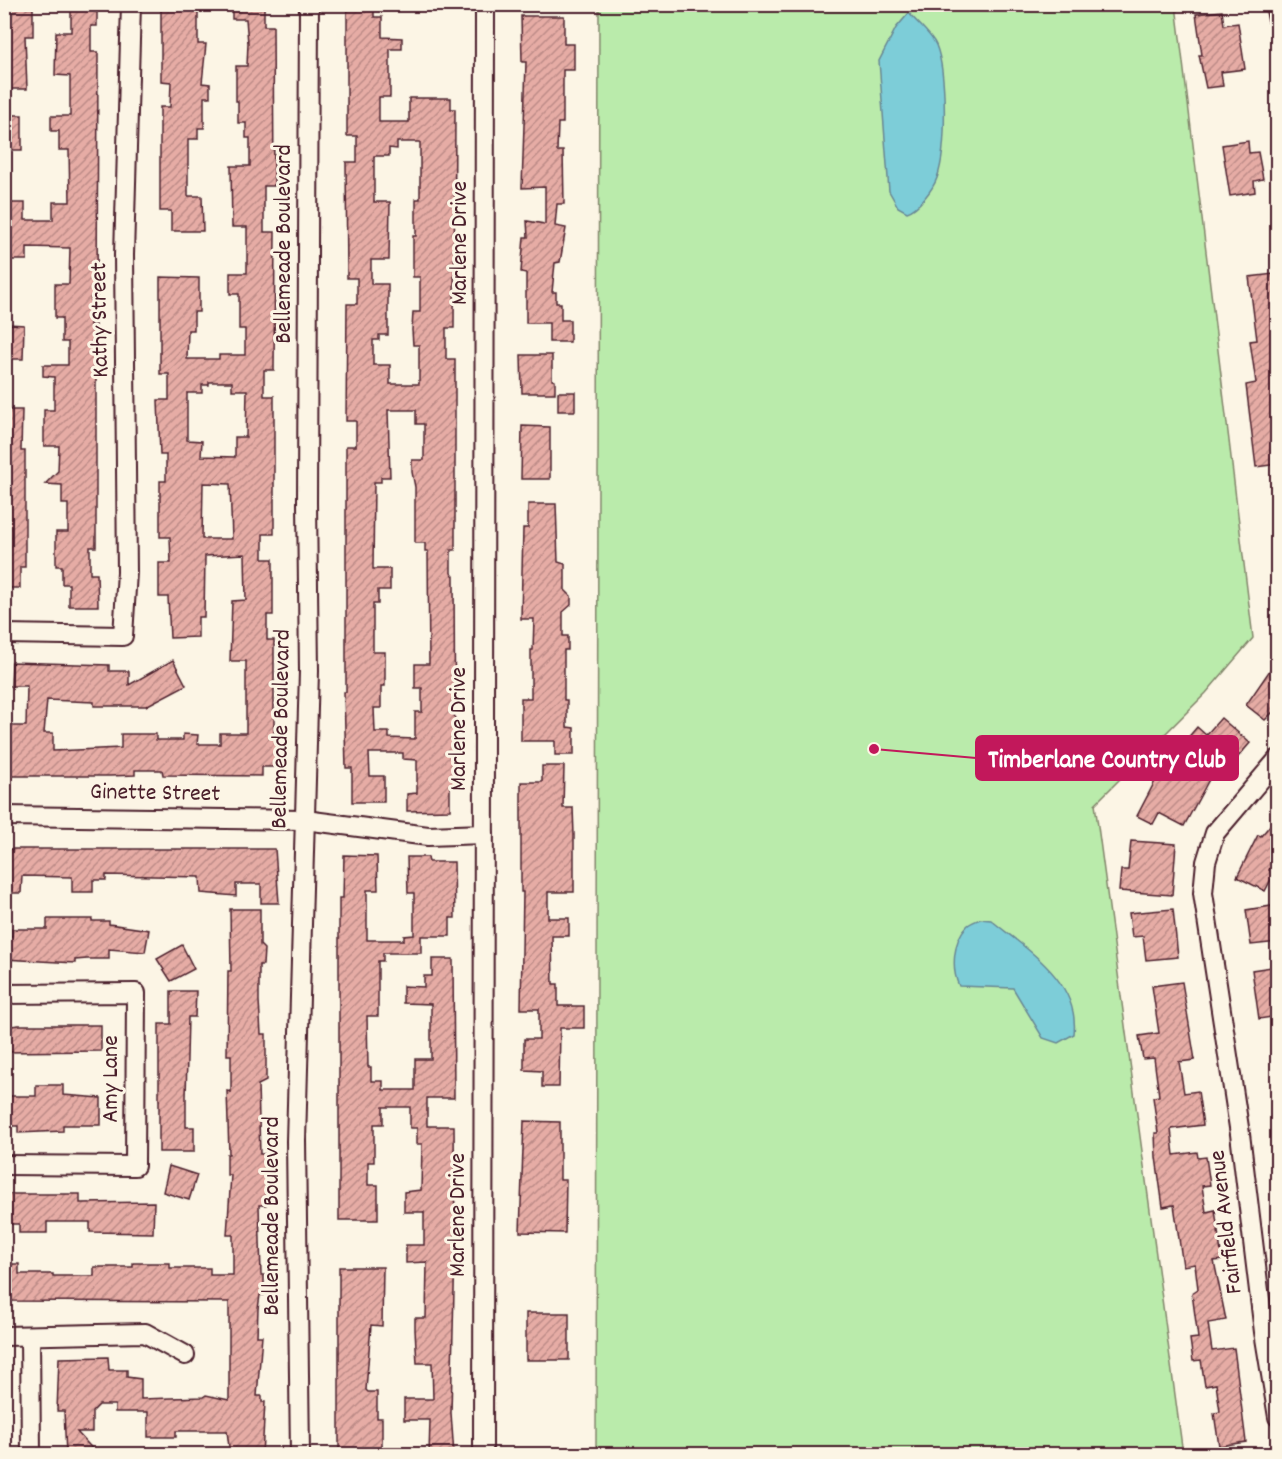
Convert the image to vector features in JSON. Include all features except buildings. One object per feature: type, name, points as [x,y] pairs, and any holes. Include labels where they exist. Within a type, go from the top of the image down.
[{"type":"street","name":"Kathy Street","points":[[4,634],[123,636],[128,572],[124,255],[131,4]]},
{"type":"street","name":"Bellemeade Boulevard","points":[[300,1455],[296,1141],[309,671],[307,502],[309,4]]},
{"type":"street","name":"Marlene Drive","points":[[483,1455],[485,4]]},
{"type":"street","points":[[1275,4],[1278,20]]},
{"type":"street","name":"Fairfield Avenue","points":[[1278,759],[1215,833],[1206,862],[1203,893],[1240,1134],[1264,1332],[1278,1417]]},
{"type":"street","name":"Ginette Street","points":[[4,816],[305,820],[428,836],[484,834]]},
{"type":"street","name":"Amy Lane","points":[[4,994],[136,993],[135,1166],[4,1165]]},
{"type":"street","points":[[4,1336],[145,1333],[185,1354]]},
{"type":"street","points":[[30,1336],[31,1455]]},
{"type":"green space","points":[[599,5],[1176,5],[1253,638],[1206,693],[1095,804],[1183,1454],[596,1454]]},
{"type":"water","points":[[909,13],[934,41],[940,57],[944,92],[944,131],[943,150],[937,178],[925,198],[907,212],[898,207],[889,191],[879,61],[896,28]]},
{"type":"water","points":[[980,919],[991,920],[1048,968],[1069,998],[1074,1015],[1074,1034],[1058,1043],[1043,1038],[1013,988],[959,986],[954,963],[956,947],[967,926]]},
{"type":"place","name":"Timberlane Country Club","points":[[874,749]]}]
